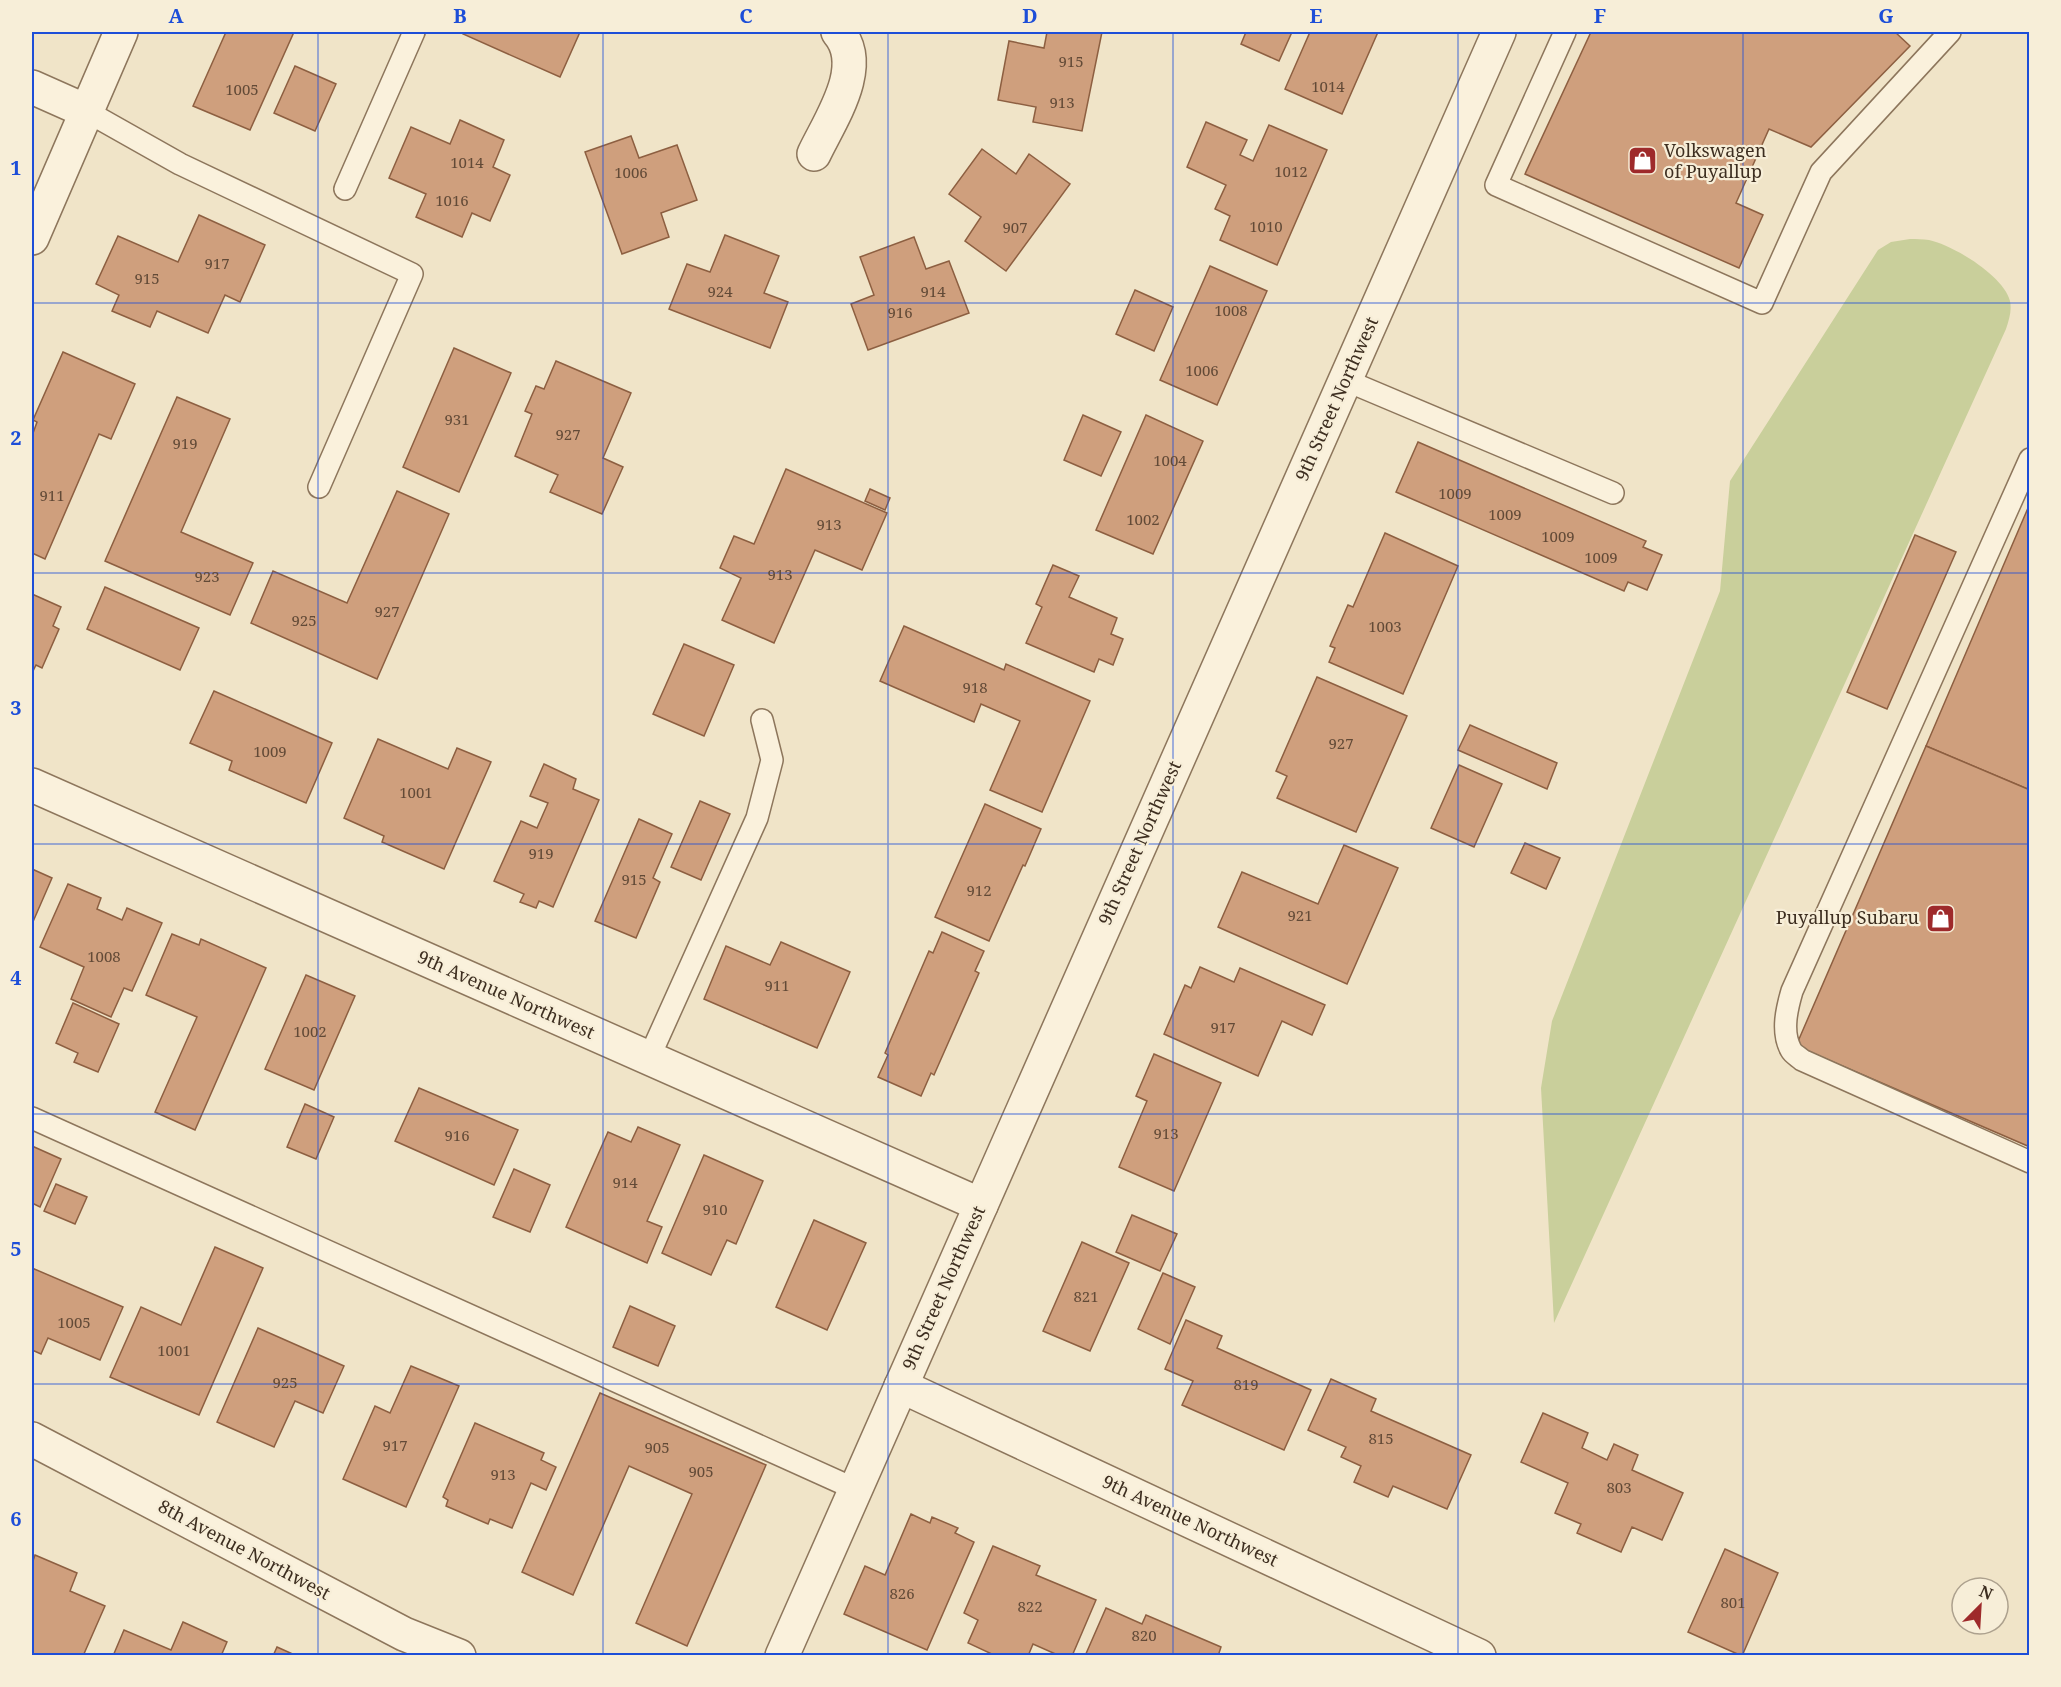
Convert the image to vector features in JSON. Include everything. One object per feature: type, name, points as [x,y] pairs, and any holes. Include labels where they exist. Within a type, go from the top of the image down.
[{"type":"street","points":[[32,238],[121,32]]},
{"type":"street","points":[[814,154],[849,76],[850,54],[846,42],[838,32]]},
{"type":"street","name":"9th Street Northwest","points":[[782,1656],[1499,32]]},
{"type":"street","points":[[32,87],[86,111]]},
{"type":"street","name":"9th Avenue Northwest","points":[[32,784],[981,1205]]},
{"type":"street","name":"9th Avenue Northwest","points":[[901,1386],[1479,1656]]},
{"type":"street","name":"8th Avenue Northwest","points":[[32,1439],[404,1634],[459,1656]]},
{"type":"lane","points":[[345,189],[414,32]]},
{"type":"lane","points":[[1565,32],[1496,185],[1762,303],[1821,172],[1950,32]]},
{"type":"lane","points":[[86,111],[180,164],[412,274],[319,487]]},
{"type":"lane","points":[[1345,380],[1613,493]]},
{"type":"lane","points":[[2030,459],[2025,483],[1792,991],[1787,1007],[1786,1032],[1791,1050],[1802,1060],[2030,1162]]},
{"type":"lane","points":[[649,1058],[756,818],[772,760],[762,720]]},
{"type":"lane","points":[[32,1118],[855,1489]]},
{"type":"green space","points":[[1910,239],[1927,240],[1951,248],[1988,272],[2006,291],[2010,301],[2007,326],[1554,1323],[1541,1088],[1552,1021],[1720,591],[1730,481],[1878,250],[1891,242]]},
{"type":"building","points":[[226,32],[294,32],[250,130],[193,106]]},
{"type":"building","points":[[464,32],[580,32],[560,77],[463,34]]},
{"type":"building","points":[[1047,32],[1102,32],[1082,131],[1033,122],[1036,107],[998,100],[1009,41],[1044,48]]},
{"type":"building","points":[[1246,32],[1292,32],[1279,61],[1241,44]]},
{"type":"building","points":[[1310,32],[1378,32],[1342,114],[1285,89]]},
{"type":"building","name":"Volkswagen of Puyallup","points":[[1591,32],[1895,32],[1910,46],[1811,147],[1769,129],[1736,203],[1763,215],[1739,268],[1525,174]]},
{"type":"building","points":[[295,66],[336,84],[315,131],[274,113]]},
{"type":"building","points":[[460,120],[504,140],[493,167],[510,175],[490,221],[472,213],[462,237],[416,217],[426,194],[389,178],[411,127],[450,144]]},
{"type":"building","points":[[1206,122],[1247,140],[1240,155],[1253,161],[1269,125],[1327,150],[1277,265],[1220,240],[1230,216],[1215,209],[1226,185],[1187,167]]},
{"type":"building","points":[[631,136],[639,158],[677,145],[697,200],[661,213],[669,237],[622,254],[585,152]]},
{"type":"building","points":[[982,149],[1016,174],[1029,154],[1070,184],[1006,271],[965,241],[981,217],[949,194]]},
{"type":"building","points":[[199,215],[265,245],[240,302],[225,295],[208,333],[157,311],[150,327],[112,311],[119,295],[96,284],[118,236],[178,262]]},
{"type":"building","points":[[725,235],[779,256],[764,293],[788,302],[770,348],[669,309],[687,264],[710,272]]},
{"type":"building","points":[[914,237],[926,269],[949,261],[969,313],[868,350],[851,304],[874,295],[860,257]]},
{"type":"building","points":[[1210,266],[1267,291],[1217,405],[1160,380]]},
{"type":"building","points":[[1135,290],[1173,307],[1154,351],[1116,334]]},
{"type":"building","points":[[454,348],[511,373],[459,492],[403,467]]},
{"type":"building","points":[[63,352],[135,384],[111,439],[99,434],[45,559],[32,553],[32,436],[37,422],[33,420]]},
{"type":"building","points":[[556,361],[631,393],[603,458],[623,467],[602,514],[550,492],[558,475],[515,456],[532,414],[525,411],[536,386],[544,389]]},
{"type":"building","points":[[177,397],[230,419],[181,532],[253,563],[230,615],[105,561]]},
{"type":"building","points":[[1083,415],[1121,432],[1101,476],[1064,460]]},
{"type":"building","points":[[1146,415],[1203,441],[1153,554],[1096,530]]},
{"type":"building","points":[[1418,442],[1646,541],[1643,547],[1662,555],[1647,590],[1628,582],[1624,591],[1396,492]]},
{"type":"building","points":[[786,469],[887,513],[862,570],[815,550],[774,643],[722,620],[741,578],[720,568],[734,536],[754,544]]},
{"type":"building","points":[[870,489],[890,498],[885,510],[865,501]]},
{"type":"building","points":[[397,491],[449,514],[377,679],[251,623],[273,571],[347,603]]},
{"type":"building","points":[[2028,508],[2030,509],[2030,790],[1926,746]]},
{"type":"building","points":[[1385,533],[1458,566],[1403,694],[1329,662],[1335,648],[1330,646],[1348,605],[1353,607]]},
{"type":"building","points":[[1915,535],[1956,552],[1887,709],[1847,692]]},
{"type":"building","points":[[1053,565],[1079,576],[1069,597],[1117,618],[1111,634],[1123,639],[1113,665],[1099,659],[1094,672],[1026,643],[1042,607],[1036,604]]},
{"type":"building","points":[[105,587],[199,628],[180,670],[87,629]]},
{"type":"building","points":[[32,594],[61,607],[53,626],[59,629],[42,668],[36,665],[33,671],[32,670]]},
{"type":"building","points":[[904,626],[1004,670],[1006,664],[1090,701],[1042,812],[990,790],[1020,721],[981,704],[974,722],[880,681]]},
{"type":"building","points":[[684,644],[734,665],[704,736],[653,714]]},
{"type":"building","points":[[1317,677],[1407,716],[1356,832],[1277,798],[1287,776],[1276,771]]},
{"type":"building","points":[[214,691],[332,743],[306,803],[229,770],[232,761],[190,743]]},
{"type":"building","points":[[1470,725],[1557,763],[1547,789],[1458,750]]},
{"type":"building","points":[[378,739],[448,769],[457,748],[491,762],[444,869],[382,842],[384,836],[344,818]]},
{"type":"building","name":"Puyallup Subaru","points":[[1926,746],[2030,790],[2030,1147],[1796,1046]]},
{"type":"building","points":[[544,764],[576,779],[573,789],[599,800],[553,907],[539,901],[536,908],[520,902],[524,894],[494,881],[521,821],[537,828],[548,803],[530,796]]},
{"type":"building","points":[[1459,765],[1502,784],[1474,847],[1431,828]]},
{"type":"building","points":[[700,801],[730,814],[701,880],[671,867]]},
{"type":"building","points":[[985,804],[1041,829],[989,941],[935,917]]},
{"type":"building","points":[[639,819],[672,834],[653,878],[660,882],[636,938],[595,921]]},
{"type":"building","points":[[1525,843],[1560,858],[1546,889],[1511,873]]},
{"type":"building","points":[[1344,845],[1398,868],[1347,984],[1218,927],[1242,872],[1318,904]]},
{"type":"building","points":[[32,869],[52,878],[32,924]]},
{"type":"building","points":[[68,884],[101,898],[97,909],[122,920],[127,908],[162,923],[132,991],[124,988],[111,1017],[71,999],[84,967],[40,947]]},
{"type":"building","points":[[942,932],[984,951],[975,971],[979,973],[934,1075],[931,1073],[921,1096],[878,1077],[888,1055],[885,1053],[929,951],[933,953]]},
{"type":"building","points":[[172,934],[199,945],[201,939],[266,968],[195,1130],[155,1112],[197,1017],[146,995]]},
{"type":"building","points":[[781,942],[850,972],[817,1048],[704,999],[726,946],[770,965]]},
{"type":"building","points":[[1200,967],[1234,982],[1240,968],[1325,1005],[1312,1035],[1282,1021],[1258,1076],[1164,1034],[1185,985],[1191,988]]},
{"type":"building","points":[[306,975],[355,996],[314,1090],[265,1069]]},
{"type":"building","points":[[73,1003],[119,1024],[98,1072],[74,1062],[78,1053],[56,1043]]},
{"type":"building","points":[[1154,1054],[1221,1083],[1174,1191],[1119,1167],[1147,1101],[1136,1096]]},
{"type":"building","points":[[419,1088],[518,1130],[494,1185],[395,1141]]},
{"type":"building","points":[[305,1104],[334,1117],[316,1159],[287,1147]]},
{"type":"building","points":[[638,1127],[680,1145],[647,1221],[662,1227],[647,1263],[566,1227],[608,1132],[631,1142]]},
{"type":"building","points":[[32,1146],[61,1159],[40,1207],[32,1203]]},
{"type":"building","points":[[704,1155],[763,1181],[736,1244],[727,1240],[711,1275],[662,1253]]},
{"type":"building","points":[[514,1169],[550,1185],[530,1232],[493,1217]]},
{"type":"building","points":[[56,1184],[87,1197],[75,1224],[44,1211]]},
{"type":"building","points":[[1132,1215],[1177,1234],[1160,1271],[1116,1252]]},
{"type":"building","points":[[814,1220],[866,1243],[827,1330],[776,1307]]},
{"type":"building","points":[[1082,1242],[1129,1263],[1090,1351],[1043,1331]]},
{"type":"building","points":[[215,1247],[263,1268],[199,1415],[110,1377],[141,1307],[181,1325]]},
{"type":"building","points":[[32,1268],[123,1307],[100,1360],[48,1338],[41,1354],[32,1350]]},
{"type":"building","points":[[1163,1273],[1195,1287],[1170,1344],[1138,1329]]},
{"type":"building","points":[[630,1306],[675,1326],[658,1366],[613,1347]]},
{"type":"building","points":[[1186,1320],[1222,1336],[1217,1348],[1311,1390],[1284,1450],[1182,1405],[1193,1381],[1165,1369]]},
{"type":"building","points":[[258,1328],[344,1366],[323,1413],[295,1401],[274,1447],[217,1422]]},
{"type":"building","points":[[411,1366],[459,1386],[406,1507],[343,1479],[375,1406],[390,1413]]},
{"type":"building","points":[[1331,1379],[1376,1399],[1371,1411],[1471,1455],[1447,1509],[1393,1486],[1388,1497],[1354,1482],[1361,1466],[1341,1457],[1346,1447],[1308,1430]]},
{"type":"building","points":[[600,1393],[766,1465],[687,1646],[636,1623],[692,1494],[629,1466],[573,1595],[522,1572]]},
{"type":"building","points":[[1543,1413],[1588,1433],[1582,1448],[1607,1460],[1614,1444],[1638,1455],[1632,1470],[1683,1493],[1662,1540],[1632,1527],[1621,1552],[1577,1533],[1581,1524],[1555,1513],[1568,1483],[1521,1462]]},
{"type":"building","points":[[475,1423],[544,1453],[541,1460],[556,1467],[546,1490],[531,1483],[512,1528],[490,1519],[488,1524],[446,1506],[448,1500],[443,1497]]},
{"type":"building","points":[[911,1514],[930,1523],[932,1517],[958,1528],[955,1533],[974,1542],[927,1650],[844,1614],[865,1566],[885,1575]]},
{"type":"building","points":[[993,1546],[1040,1566],[1036,1575],[1096,1600],[1072,1656],[1060,1656],[1033,1644],[1028,1656],[996,1656],[968,1643],[978,1620],[964,1613]]},
{"type":"building","points":[[1725,1549],[1778,1573],[1742,1656],[1688,1632]]},
{"type":"building","points":[[35,1555],[77,1573],[70,1591],[105,1606],[83,1656],[32,1656],[32,1564]]},
{"type":"building","points":[[1106,1608],[1142,1624],[1146,1615],[1221,1647],[1218,1656],[1085,1656]]},
{"type":"building","points":[[183,1622],[227,1642],[221,1656],[113,1656],[124,1630],[171,1650]]},
{"type":"building","points":[[277,1647],[297,1656],[273,1656]]},
{"type":"place","name":"Volkswagen of Puyallup","points":[[1643,161]]},
{"type":"place","name":"Puyallup Subaru","points":[[1940,918]]}]
